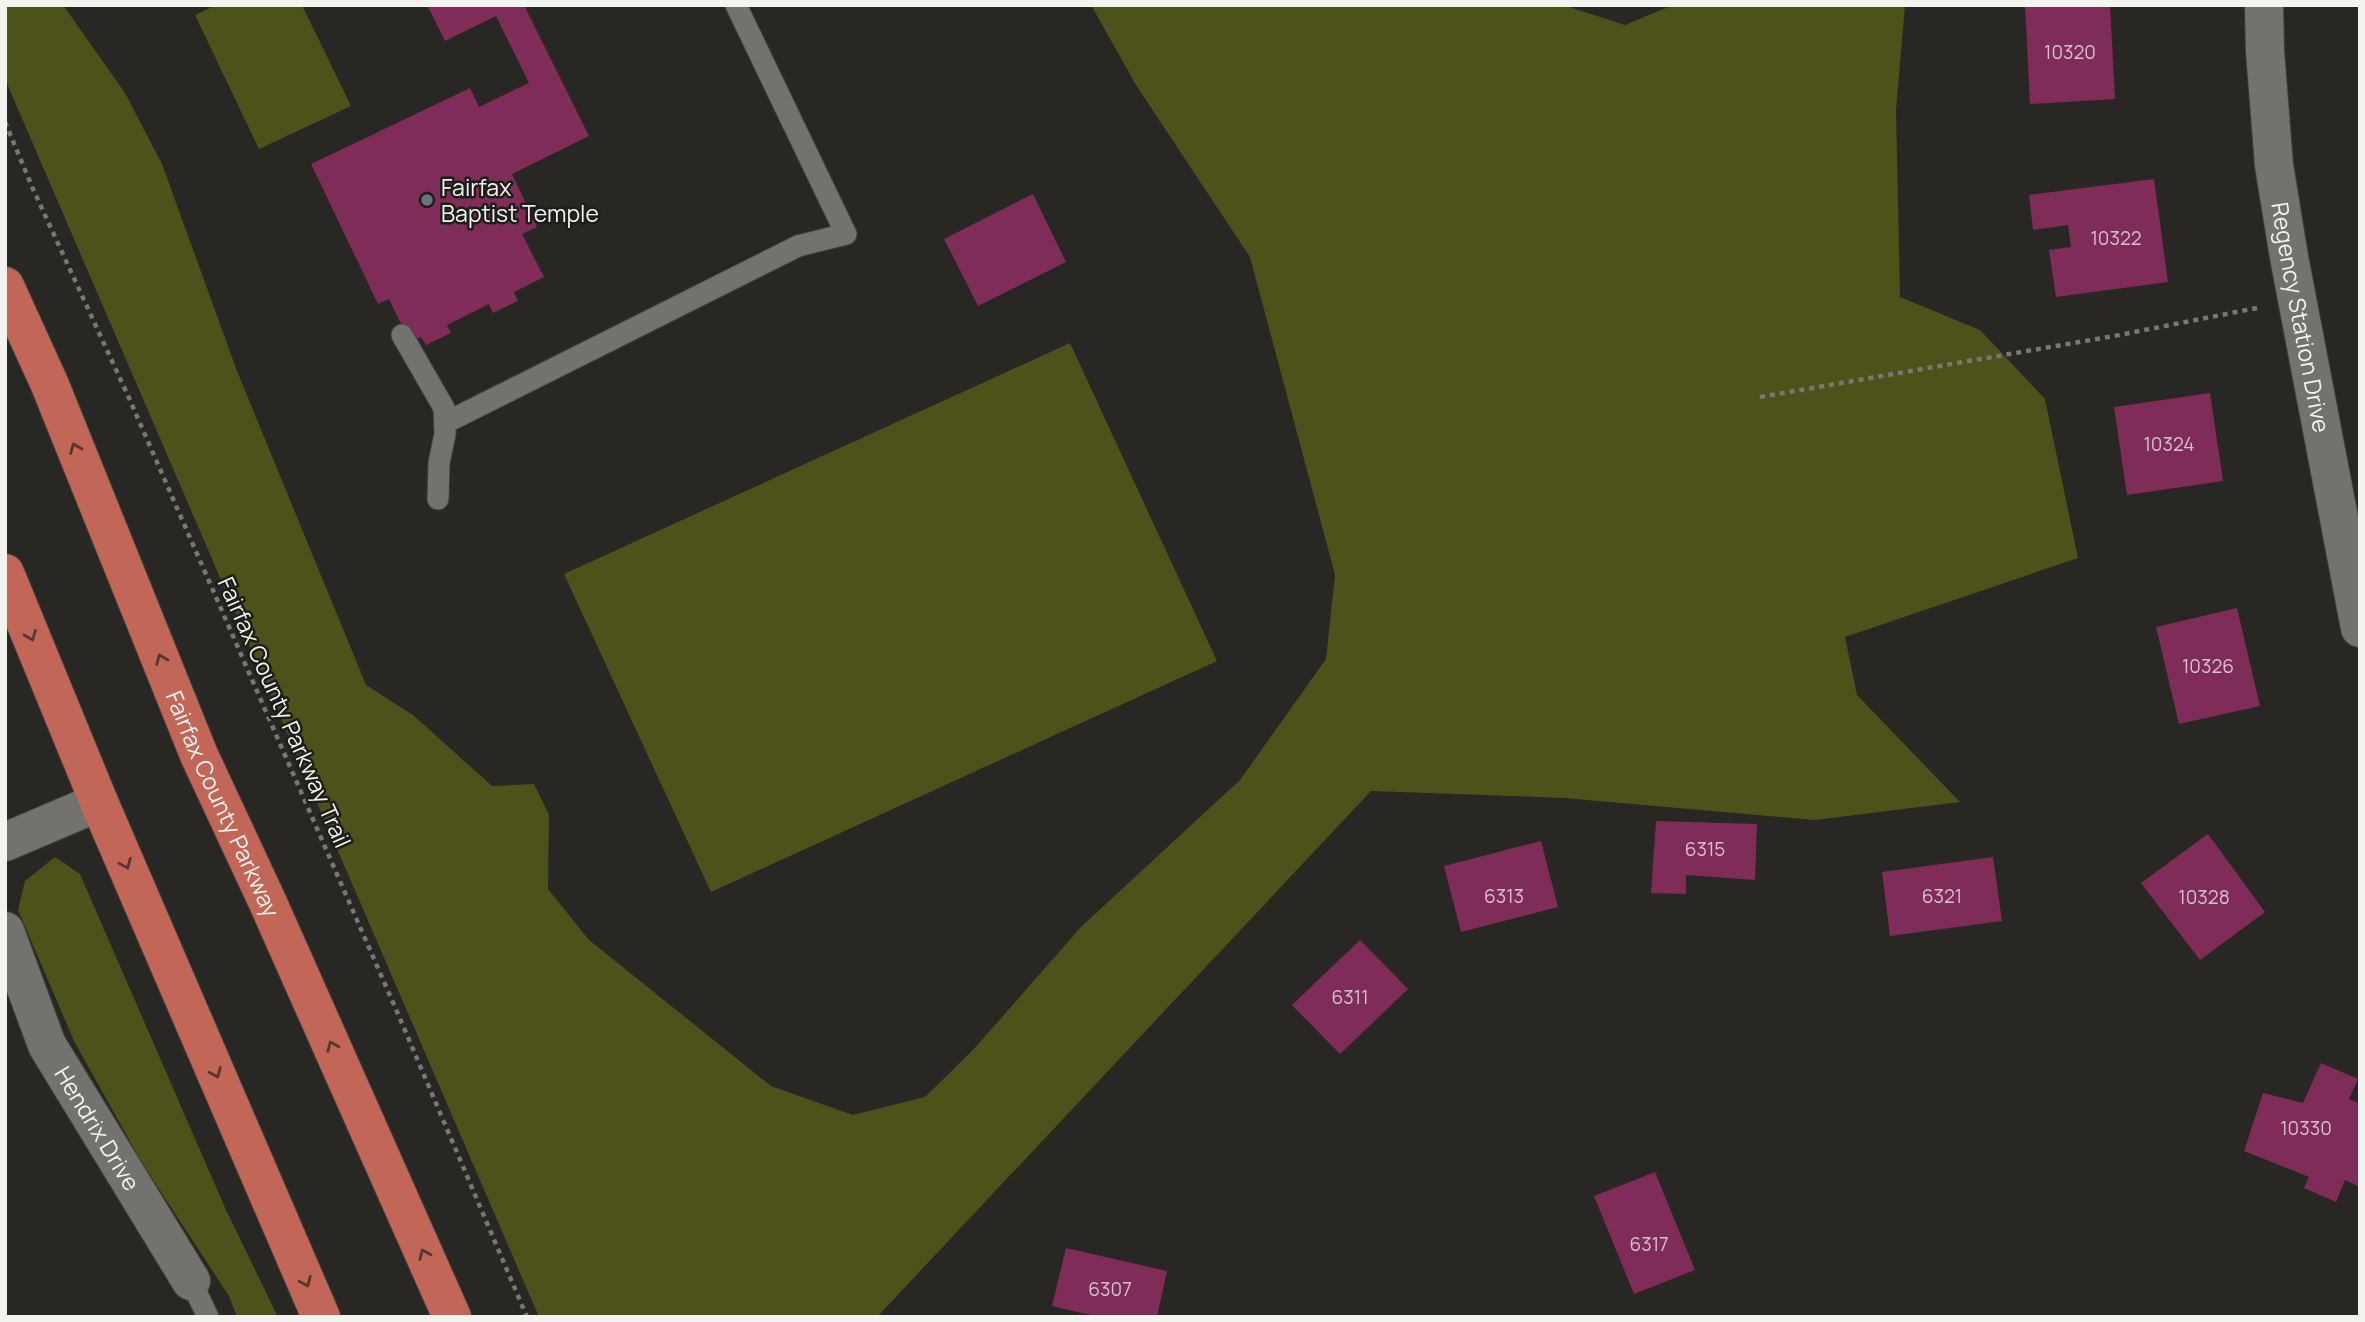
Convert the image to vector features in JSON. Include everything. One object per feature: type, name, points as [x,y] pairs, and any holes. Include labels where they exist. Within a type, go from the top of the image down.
[{"type":"highway","name":"Fairfax County Parkway","points":[[5,286],[50,385],[199,754],[452,1317]]},
{"type":"highway","points":[[5,573],[99,802],[321,1317]]},
{"type":"street","name":"Regency Station Drive","points":[[2264,5],[2274,164],[2297,300],[2360,628]]},
{"type":"street","points":[[5,842],[99,802]]},
{"type":"street","name":"Hendrix Drive","points":[[5,931],[47,1045],[191,1281]]},
{"type":"lane","points":[[445,423],[798,247],[846,234],[736,5]]},
{"type":"lane","points":[[401,335],[444,408],[438,499]]},
{"type":"lane","name":"Hendrix Drive","points":[[191,1281],[208,1317]]},
{"type":"path","name":"Fairfax County Parkway Trail","points":[[5,122],[129,398],[527,1317]]},
{"type":"path","points":[[1760,397],[2100,338],[2297,300]]},
{"type":"green space","points":[[5,5],[63,5],[125,93],[162,164],[237,371],[366,685],[413,715],[492,786],[534,784],[549,815],[548,889],[589,940],[771,1086],[853,1115],[925,1097],[974,1049],[1081,927],[1240,780],[1326,659],[1335,575],[1250,257],[1136,85],[1091,5],[1563,5],[1625,25],[1673,5],[1905,5],[1896,110],[1900,297],[1980,330],[2045,399],[2078,558],[1845,637],[1857,695],[1960,802],[1815,820],[1564,798],[1371,791],[877,1317],[539,1317],[5,79]]},
{"type":"green space","points":[[216,5],[302,5],[351,106],[259,149],[195,15]]},
{"type":"green space","points":[[1070,343],[1217,661],[711,892],[564,574]]},
{"type":"green space","points":[[55,857],[80,874],[226,1210],[278,1317],[237,1317],[229,1296],[142,1163],[74,1041],[18,910],[25,881]]},
{"type":"building","name":"Fairfax Baptist Temple","points":[[427,5],[524,5],[589,136],[512,174],[537,227],[522,234],[544,277],[514,292],[518,301],[493,313],[489,304],[447,325],[451,333],[426,345],[421,337],[410,342],[389,299],[378,304],[311,164],[470,88],[479,107],[529,83],[496,16],[445,41]]},
{"type":"building","points":[[2025,5],[2110,5],[2115,99],[2030,104]]},
{"type":"building","points":[[2154,179],[2168,282],[2056,297],[2049,250],[2071,247],[2068,225],[2033,230],[2029,195]]},
{"type":"building","points":[[1033,194],[1066,262],[978,306],[944,239]]},
{"type":"building","points":[[2210,393],[2223,481],[2127,495],[2114,407]]},
{"type":"building","points":[[2237,608],[2260,706],[2179,724],[2156,627]]},
{"type":"building","points":[[1656,821],[1757,824],[1755,880],[1686,875],[1686,894],[1651,893]]},
{"type":"building","points":[[2208,834],[2265,912],[2200,960],[2141,883]]},
{"type":"building","points":[[1541,841],[1558,907],[1461,932],[1444,866]]},
{"type":"building","points":[[1993,857],[2002,921],[1890,936],[1882,872]]},
{"type":"building","points":[[1360,940],[1408,989],[1340,1054],[1292,1005]]},
{"type":"building","points":[[2321,1063],[2358,1079],[2349,1099],[2360,1104],[2360,1187],[2345,1180],[2336,1202],[2304,1188],[2309,1177],[2244,1151],[2263,1093],[2303,1103]]},
{"type":"building","points":[[1655,1172],[1695,1270],[1634,1294],[1594,1196]]},
{"type":"building","points":[[1066,1248],[1167,1271],[1157,1317],[1099,1317],[1052,1306]]},
{"type":"place","name":"Fairfax Baptist Temple","points":[[427,200]]}]
